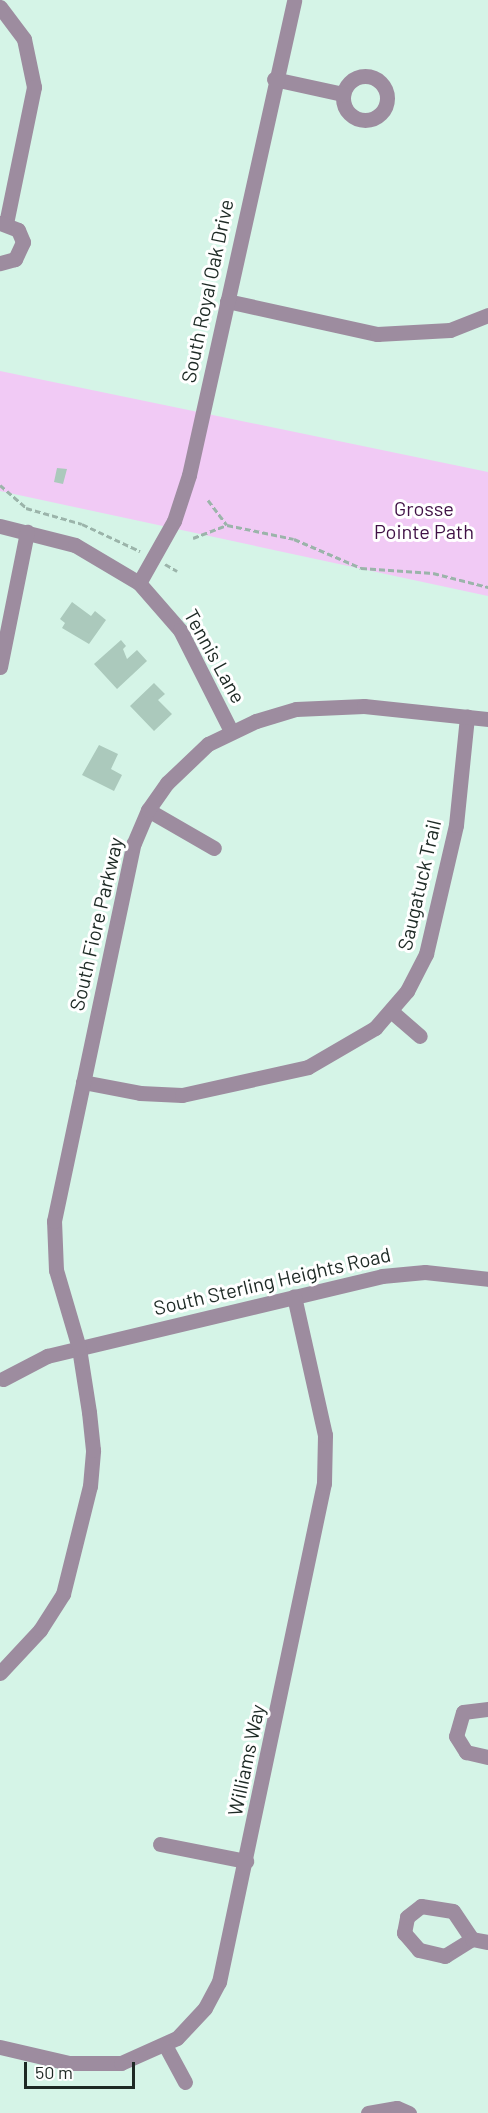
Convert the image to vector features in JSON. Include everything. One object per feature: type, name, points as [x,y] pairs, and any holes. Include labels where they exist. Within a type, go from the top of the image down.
[{"type":"street","name":"South Royal Oak Drive","points":[[139,583],[174,521],[189,475],[274,80],[294,0]]},
{"type":"street","points":[[0,7],[24,39],[33,87],[3,223],[21,235],[22,248],[15,260],[0,263]]},
{"type":"street","points":[[274,80],[343,94]]},
{"type":"street","points":[[227,301],[377,334],[450,330],[488,316]]},
{"type":"street","name":"Tennis Lane","points":[[0,526],[75,545],[139,583],[180,630],[231,731]]},
{"type":"street","points":[[0,667],[27,532]]},
{"type":"street","name":"South Fiore Parkway","points":[[78,1348],[54,1246],[54,1221],[134,843],[148,810],[188,761],[231,731],[296,709],[331,705],[488,719]]},
{"type":"street","name":"Saugatuck Trail","points":[[83,1082],[140,1093],[182,1095],[278,1076],[334,1056],[363,1038],[391,1011],[420,970],[437,913],[456,825],[466,717]]},
{"type":"street","points":[[148,810],[214,848]]},
{"type":"street","points":[[391,1011],[420,1036]]},
{"type":"street","name":"South Sterling Heights Road","points":[[3,1379],[46,1356],[404,1272],[483,1278]]},
{"type":"street","name":"Williams Way","points":[[0,2047],[90,2065],[121,2063],[165,2045],[195,2020],[219,1982],[325,1475],[322,1417],[294,1296]]},
{"type":"street","points":[[0,1673],[40,1630],[72,1572],[93,1450],[78,1348]]},
{"type":"street","points":[[488,1709],[463,1712],[456,1736],[466,1752],[488,1757]]},
{"type":"street","points":[[160,1844],[246,1861]]},
{"type":"street","points":[[472,1939],[488,1942]]},
{"type":"street","points":[[165,2045],[185,2082]]},
{"type":"street","points":[[368,2113],[397,2108],[409,2113]]},
{"type":"path","points":[[0,485],[26,508],[82,524],[177,571]]},
{"type":"path","points":[[208,500],[227,525]]},
{"type":"path","points":[[193,538],[227,525],[294,539],[361,568],[433,573],[488,588]]},
{"type":"green space","name":"Grosse Pointe Path","points":[[0,371],[488,472],[488,596],[0,491]]},
{"type":"building","points":[[57,468],[67,469],[63,484],[54,482]]},
{"type":"building","points":[[72,602],[91,616],[95,611],[106,620],[89,644],[62,628],[65,623],[60,619]]},
{"type":"building","points":[[121,640],[126,646],[123,649],[127,659],[137,650],[147,661],[117,689],[94,664]]},
{"type":"building","points":[[154,683],[165,694],[158,700],[172,714],[154,731],[130,706]]},
{"type":"building","points":[[99,745],[118,754],[111,769],[122,775],[114,791],[82,775]]}]
